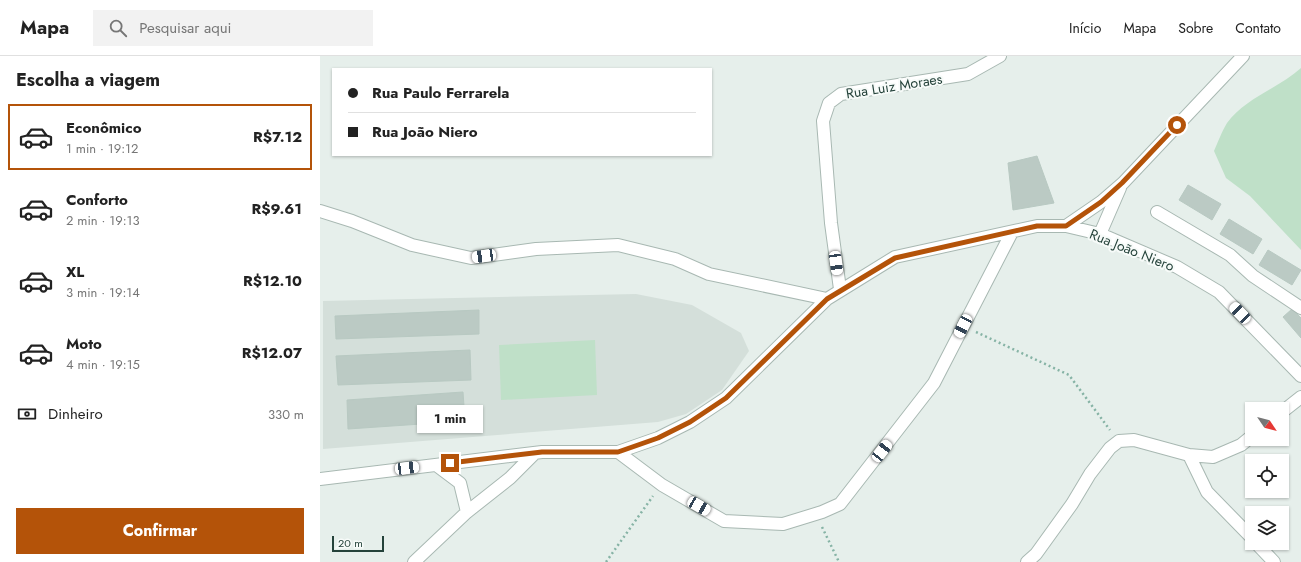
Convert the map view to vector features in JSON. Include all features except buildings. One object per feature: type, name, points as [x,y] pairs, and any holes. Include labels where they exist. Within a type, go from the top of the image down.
[{"type":"street","name":"Rua Luiz Moraes","points":[[840,289],[831,223],[823,121],[829,103],[841,94],[968,74],[1000,56]]},
{"type":"street","points":[[1066,226],[1101,202],[1122,183],[1243,56]]},
{"type":"street","points":[[1100,234],[1109,210],[1122,183]]},
{"type":"street","points":[[320,211],[412,245],[471,258],[536,249],[618,245],[675,260],[709,274],[827,299]]},
{"type":"street","points":[[1157,212],[1230,255],[1253,276],[1301,308]]},
{"type":"street","name":"Rua João Niero","points":[[320,479],[534,453],[618,452],[658,438],[690,422],[726,398],[827,299],[840,289],[895,258],[1037,226],[1066,226],[1100,234],[1177,267],[1219,292],[1301,376]]},
{"type":"street","points":[[618,452],[662,485],[724,521],[783,524],[816,514],[840,504],[934,383],[1012,232]]},
{"type":"street","points":[[1289,406],[1301,397]]},
{"type":"street","points":[[1027,562],[1036,554],[1072,504],[1090,474],[1110,448],[1119,442],[1134,440],[1190,455],[1213,458],[1245,442]]},
{"type":"street","points":[[414,562],[467,512],[510,478],[534,453]]},
{"type":"street","points":[[1190,455],[1207,492],[1245,531]]},
{"type":"street","points":[[436,465],[460,483],[467,512]]},
{"type":"street","points":[[1263,550],[1274,562]]},
{"type":"path","points":[[963,326],[1068,375],[1119,442]]},
{"type":"path","points":[[606,562],[662,485]]},
{"type":"path","points":[[816,514],[839,562]]},
{"type":"shaded area","points":[[636,294],[692,305],[741,333],[749,351],[722,390],[686,414],[658,422],[323,449],[323,301]]},
{"type":"green space","points":[[1301,68],[1301,250],[1250,196],[1226,178],[1214,151],[1225,126],[1234,114],[1253,100],[1283,82]]},
{"type":"green space","points":[[595,340],[597,395],[501,400],[499,345]]},
{"type":"route","points":[[450,463],[542,452],[618,452],[658,438],[690,422],[726,398],[827,299],[840,289],[895,258],[1037,226],[1066,226],[1101,202],[1122,183],[1177,125]]}]
